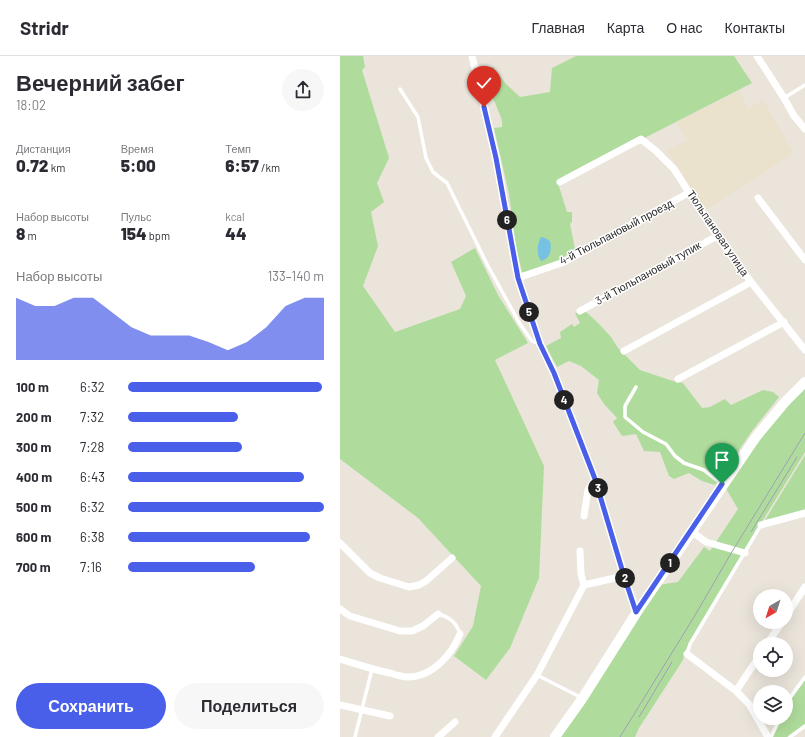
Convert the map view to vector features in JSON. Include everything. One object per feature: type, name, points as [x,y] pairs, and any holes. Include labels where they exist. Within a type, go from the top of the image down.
[{"type":"main road","points":[[555,737],[582,698],[636,612],[722,484],[756,437],[784,402],[805,382]]},
{"type":"street","points":[[472,56],[496,158],[518,278],[540,344],[554,373],[595,479],[636,612]]},
{"type":"street","points":[[757,56],[794,116],[805,129]]},
{"type":"street","name":"Тюльпановая улица","points":[[560,182],[641,139],[656,151],[674,169],[717,236],[805,350]]},
{"type":"street","name":"4-й Тюльпановый проезд","points":[[518,278],[564,262],[690,192]]},
{"type":"street","points":[[758,198],[805,260]]},
{"type":"street","name":"3-й Тюльпановый тупик","points":[[580,311],[717,236]]},
{"type":"street","points":[[624,351],[751,282]]},
{"type":"street","points":[[678,379],[784,322]]},
{"type":"street","points":[[584,516],[588,490],[595,479]]},
{"type":"street","points":[[761,525],[805,513]]},
{"type":"street","points":[[691,531],[706,542],[745,553]]},
{"type":"street","points":[[340,543],[370,573],[380,578],[409,587],[419,585],[426,581],[452,558]]},
{"type":"street","points":[[495,737],[537,675],[584,585],[581,574],[580,551]]},
{"type":"street","points":[[584,585],[624,576]]},
{"type":"street","points":[[793,605],[805,587]]},
{"type":"street","points":[[340,609],[350,616],[400,631],[412,631],[423,626],[438,614]]},
{"type":"street","points":[[340,659],[372,669],[407,677],[424,673],[442,662],[456,644],[460,634]]},
{"type":"street","points":[[687,654],[736,691],[749,704],[769,737]]},
{"type":"street","points":[[736,691],[753,666]]},
{"type":"street","points":[[340,705],[390,716]]},
{"type":"street","points":[[438,737],[455,722]]},
{"type":"lane","points":[[784,98],[805,85]]},
{"type":"lane","points":[[400,89],[418,117],[426,158],[434,172],[447,183],[488,266],[520,324],[532,341],[540,344]]},
{"type":"lane","points":[[636,387],[625,406],[625,417],[643,432],[666,444],[675,456],[684,463],[704,470],[722,484]]},
{"type":"lane","points":[[687,654],[690,644],[761,525]]},
{"type":"lane","points":[[438,614],[446,616],[454,622],[458,627],[460,634]]},
{"type":"lane","points":[[355,737],[372,669]]},
{"type":"lane","points":[[537,675],[582,698]]},
{"type":"lane","points":[[793,693],[805,677]]},
{"type":"lane","points":[[769,737],[776,725]]},
{"type":"lane","points":[[790,737],[805,726]]},
{"type":"shaded area","points":[[739,90],[748,109],[763,100],[794,153],[706,210],[667,151],[687,140],[676,122]]},
{"type":"green space","points":[[340,56],[363,56],[365,67],[362,70],[389,158],[377,183],[384,202],[371,212],[378,246],[363,286],[395,332],[460,309],[466,296],[451,262],[475,248],[498,295],[528,343],[495,360],[544,466],[539,578],[510,648],[486,680],[454,656],[473,626],[481,586],[418,518],[340,459]]},
{"type":"green space","points":[[576,56],[734,56],[752,83],[580,171],[557,180],[567,212],[572,212],[572,222],[570,224],[575,249],[560,260],[522,272],[516,247],[509,194],[494,128],[502,127],[502,121],[486,78],[486,68],[493,67],[506,84],[520,97],[550,92],[552,68]]},
{"type":"green space","points":[[586,312],[598,323],[611,337],[618,348],[640,370],[683,383],[702,408],[710,407],[725,399],[731,405],[763,390],[773,392],[779,397],[752,431],[715,485],[702,481],[689,473],[674,479],[669,476],[660,452],[644,451],[636,434],[622,436],[613,422],[617,418],[604,404],[597,393],[599,380],[581,366],[569,361],[557,367],[546,346],[561,338],[560,332],[572,324],[574,327],[580,323],[575,313]]},
{"type":"green space","points":[[805,385],[805,452],[685,651],[683,660],[639,728],[635,737],[559,737],[658,585],[678,582],[704,547],[710,551],[738,509],[725,487],[758,439]]},
{"type":"green space","points":[[805,455],[805,513],[765,520]]},
{"type":"green space","points":[[805,680],[805,724],[787,737],[773,737],[778,725],[793,725],[793,697]]},
{"type":"water","points":[[541,237],[550,241],[551,248],[550,254],[541,261],[538,255],[538,249]]},
{"type":"tram line","points":[[620,737],[805,433]]},
{"type":"tram line","points":[[751,532],[797,457]]},
{"type":"tram line","points":[[639,717],[672,662]]},
{"type":"route","points":[[484,107],[496,158],[518,278],[540,344],[554,373],[595,479],[636,612],[722,484]]}]
